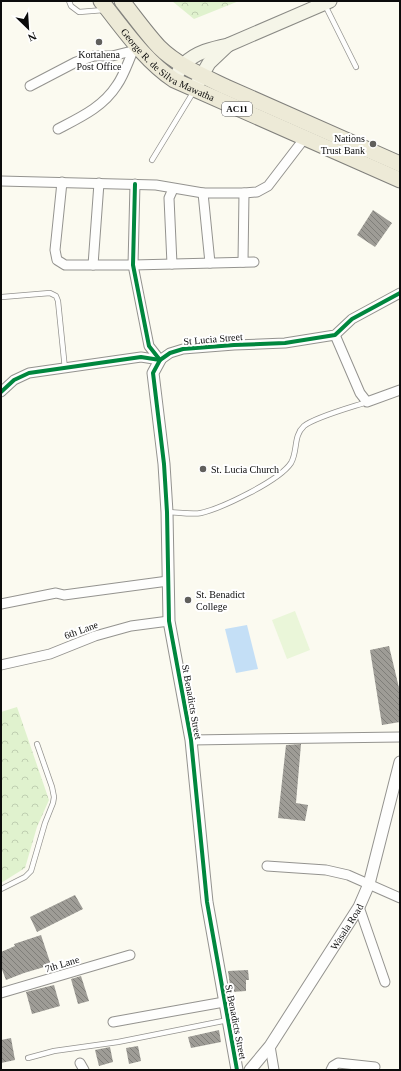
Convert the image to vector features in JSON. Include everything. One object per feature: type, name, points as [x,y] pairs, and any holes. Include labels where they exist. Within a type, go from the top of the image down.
[{"type":"main road","name":"George R. de Silva Mawatha","points":[[122,1],[159,47],[170,57],[226,87],[400,164]]},
{"type":"main road","points":[[174,80],[183,64],[194,56],[212,48],[228,45],[327,2]]},
{"type":"main road","name":"George R. de Silva Mawatha","points":[[104,5],[137,50],[174,80],[304,139],[400,180]]},
{"type":"main road","points":[[195,90],[209,63],[228,45]]},
{"type":"street","points":[[30,86],[76,62],[94,56],[112,56],[137,50]]},
{"type":"street","points":[[58,129],[87,114],[102,104],[118,85],[137,50]]},
{"type":"street","points":[[1,181],[156,185],[203,193],[257,192],[268,186],[304,139]]},
{"type":"street","points":[[62,182],[55,250],[57,260],[65,265],[210,264],[254,262]]},
{"type":"street","points":[[93,265],[100,183]]},
{"type":"street","points":[[135,184],[133,265],[149,346],[160,360]]},
{"type":"street","points":[[172,264],[169,198],[173,188]]},
{"type":"street","points":[[203,193],[210,264]]},
{"type":"street","points":[[243,262],[244,193]]},
{"type":"street","points":[[400,293],[352,319],[335,335],[360,393],[367,402],[400,390]]},
{"type":"street","name":"St Lucia Street","points":[[160,360],[170,353],[183,349],[285,343],[335,335]]},
{"type":"street","points":[[1,392],[14,380],[29,373],[141,357],[160,360]]},
{"type":"street","name":"St Benadicts Street","points":[[160,360],[153,373],[164,464],[170,621],[191,740],[207,902],[237,1070]]},
{"type":"street","points":[[1,604],[56,593],[64,595],[168,581]]},
{"type":"street","name":"6th Lane","points":[[1,665],[50,654],[96,636],[132,626],[170,621]]},
{"type":"street","points":[[191,740],[400,736]]},
{"type":"street","name":"Wasala Road","points":[[250,1070],[270,1046],[359,907],[369,884],[400,762]]},
{"type":"street","points":[[267,866],[326,870],[348,874],[400,898]]},
{"type":"street","points":[[359,907],[385,982]]},
{"type":"street","name":"7th Lane","points":[[1,993],[130,955]]},
{"type":"street","points":[[113,1022],[224,1002]]},
{"type":"street","points":[[270,1046],[274,1070]]},
{"type":"street","points":[[331,1070],[333,1066],[338,1064],[375,1067]]},
{"type":"lane","points":[[69,1],[71,6],[79,12],[104,5]]},
{"type":"lane","points":[[327,2],[356,67]]},
{"type":"lane","points":[[152,160],[195,90]]},
{"type":"lane","points":[[2,298],[50,293],[56,296],[58,301],[65,369]]},
{"type":"lane","points":[[167,512],[200,513],[246,495],[282,473],[291,463],[294,456],[298,433],[304,426],[315,420],[367,402]]},
{"type":"lane","points":[[1,889],[25,877],[31,871],[35,862],[45,823],[53,803],[54,797],[52,786],[37,744]]},
{"type":"lane","points":[[28,1058],[54,1051],[118,1042],[228,1020]]},
{"type":"green space","points":[[172,1],[239,1],[194,19]]},
{"type":"green space","points":[[295,611],[310,650],[287,659],[272,620]]},
{"type":"green space","points":[[17,707],[49,800],[37,827],[25,868],[1,883],[1,712]]},
{"type":"water","points":[[247,625],[258,669],[236,673],[225,629]]},
{"type":"building","points":[[373,210],[392,223],[375,247],[357,235]]},
{"type":"building","points":[[389,646],[400,692],[400,722],[382,725],[370,650]]},
{"type":"building","points":[[301,744],[296,803],[308,805],[305,821],[278,818],[286,745]]},
{"type":"building","points":[[75,895],[83,909],[37,932],[30,917]]},
{"type":"building","points":[[41,935],[51,965],[6,980],[1,967],[1,952],[15,946],[14,944]]},
{"type":"building","points":[[248,970],[249,980],[246,980],[246,991],[231,992],[228,971]]},
{"type":"building","points":[[81,976],[89,1001],[78,1004],[71,979]]},
{"type":"building","points":[[54,985],[60,1006],[32,1014],[26,992]]},
{"type":"building","points":[[219,1030],[221,1042],[191,1048],[188,1037]]},
{"type":"building","points":[[11,1038],[15,1060],[1,1063],[1,1040]]},
{"type":"building","points":[[138,1046],[141,1061],[129,1064],[126,1048]]},
{"type":"building","points":[[110,1047],[113,1062],[99,1066],[95,1050]]},
{"type":"cycle path","points":[[135,184],[133,265],[149,346],[160,360],[153,373],[164,464],[167,512],[169,621],[191,740],[207,902],[237,1070]]},
{"type":"cycle path","points":[[1,392],[14,380],[29,373],[141,357],[160,360],[170,353],[183,349],[285,343],[335,335],[352,319],[400,293]]},
{"type":"place","name":"Kortahena Post Office","points":[[99,42]]},
{"type":"place","name":"Nations Trust Bank","points":[[373,144]]},
{"type":"place","name":"St. Lucia Church","points":[[203,469]]},
{"type":"place","name":"St. Benadict College","points":[[188,600]]}]
